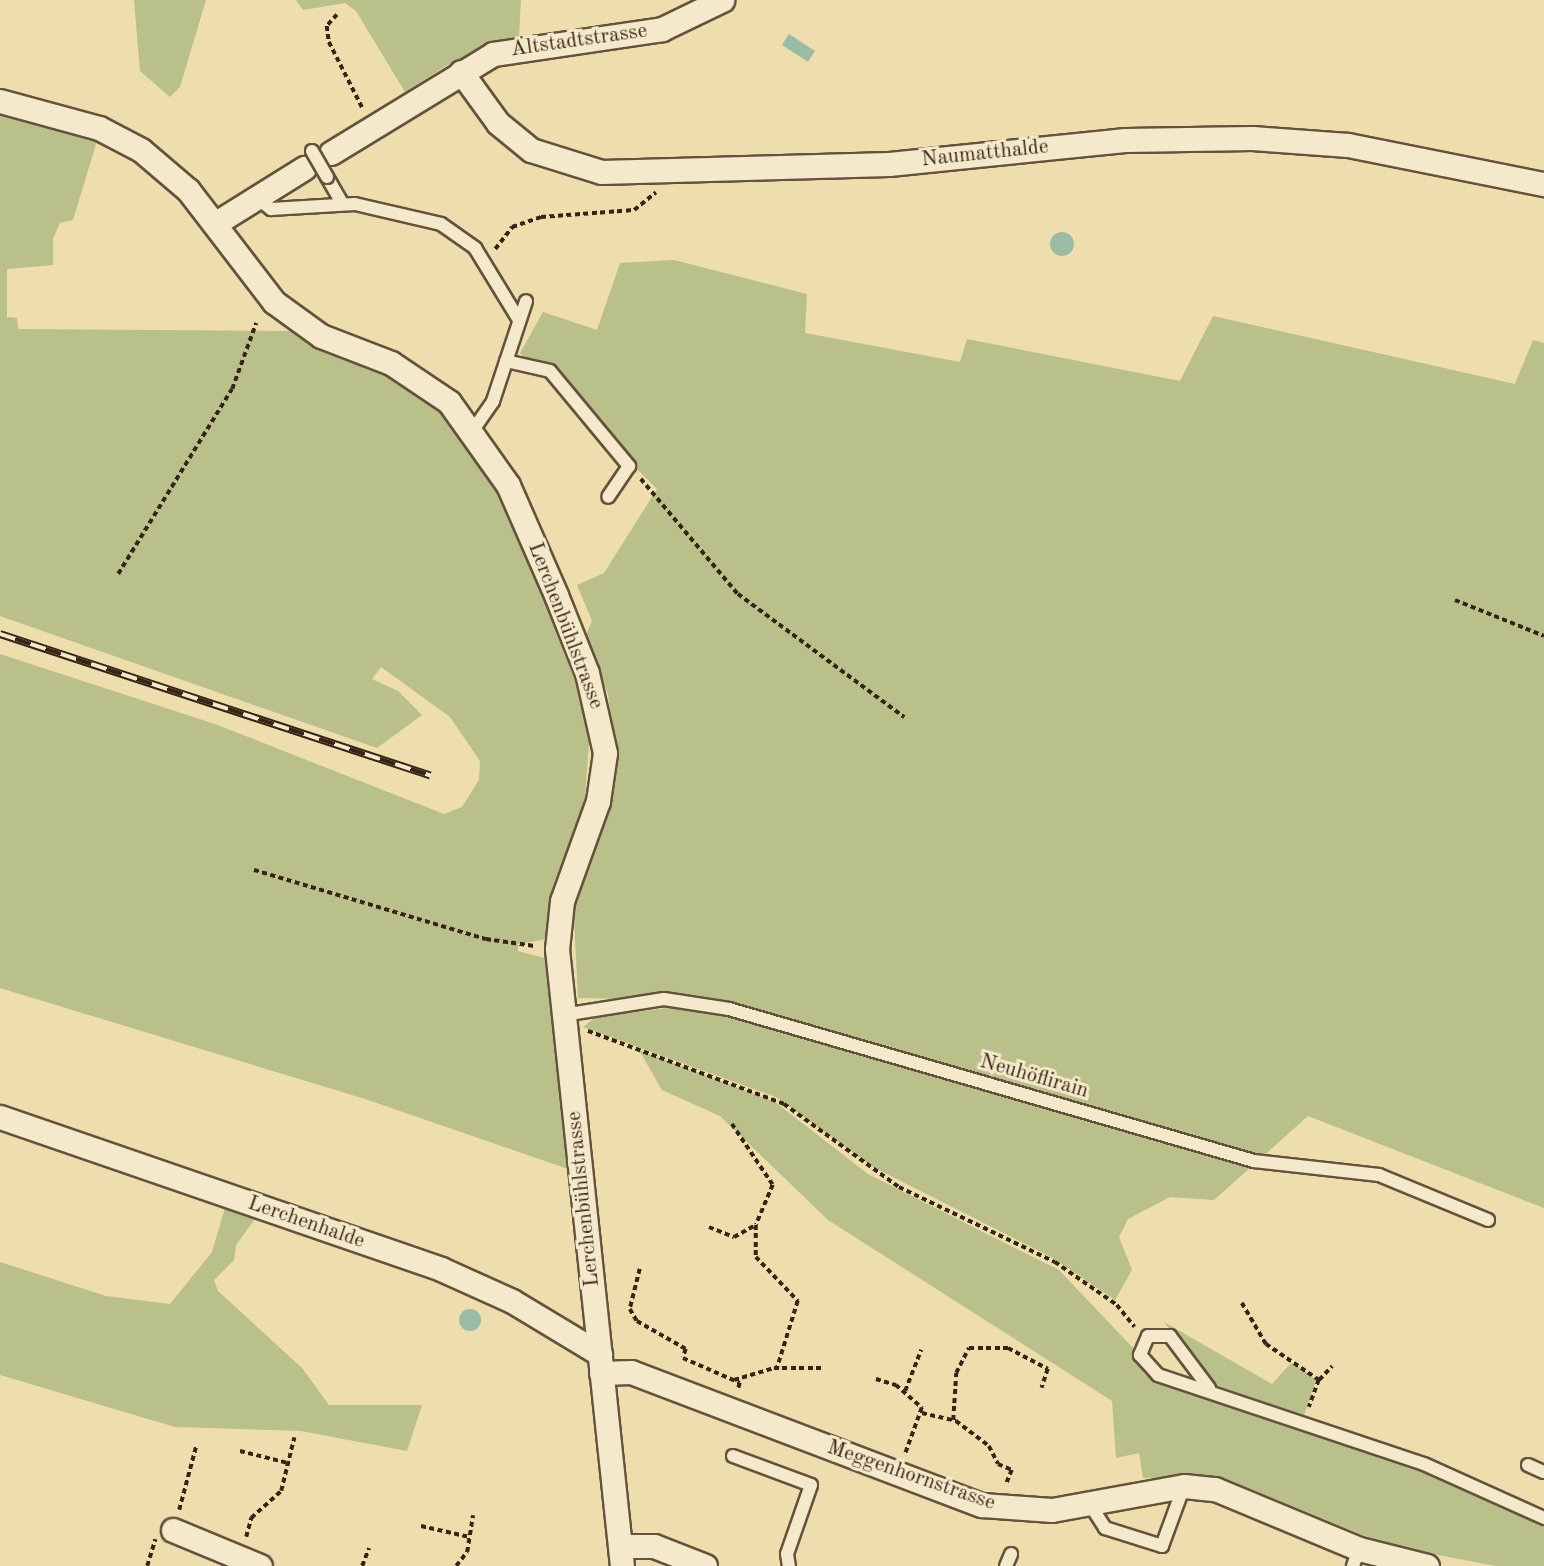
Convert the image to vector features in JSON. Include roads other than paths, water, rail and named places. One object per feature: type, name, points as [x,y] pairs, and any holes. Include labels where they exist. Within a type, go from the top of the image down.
[{"type":"street","name":"Altstadtstrasse","points":[[216,223],[315,157],[373,126],[461,72],[518,46],[662,29],[722,0]]},
{"type":"street","name":"Naumatthalde","points":[[461,72],[498,123],[531,150],[569,166],[659,173],[889,164],[1125,140],[1252,138],[1348,145],[1544,184]]},
{"type":"street","name":"Lerchenbühlstrasse","points":[[0,101],[99,128],[141,150],[216,223],[274,302],[321,335],[418,378],[473,430],[508,485],[551,582],[601,725],[598,801],[562,901],[557,949],[571,1022],[621,1556],[654,1546],[705,1566]]},
{"type":"street","name":"Lerchenhalde","points":[[0,1117],[441,1269],[512,1301],[601,1364]]},
{"type":"street","name":"Meggenhornstrasse","points":[[601,1364],[631,1372],[982,1505],[1052,1510],[1184,1486],[1252,1500],[1356,1558],[1427,1566]]},
{"type":"street","points":[[170,1530],[260,1566]]},
{"type":"lane","points":[[315,157],[342,203]]},
{"type":"lane","points":[[255,196],[271,209],[301,211],[342,203],[441,224],[475,248],[491,269],[519,320]]},
{"type":"lane","points":[[473,430],[494,401],[526,301]]},
{"type":"lane","points":[[506,361],[550,371],[629,466],[608,497]]},
{"type":"lane","name":"Neuhöflirain","points":[[571,1022],[664,999],[729,1009],[1254,1161],[1379,1175],[1488,1220]]},
{"type":"lane","points":[[1209,1388],[1170,1336],[1159,1331],[1145,1340],[1140,1355],[1148,1369],[1424,1464],[1544,1518]]},
{"type":"lane","points":[[733,1456],[811,1485],[787,1554],[789,1566]]},
{"type":"lane","points":[[1528,1465],[1544,1472]]},
{"type":"lane","points":[[1089,1503],[1105,1528],[1162,1546],[1184,1486]]},
{"type":"railway","points":[[0,634],[430,775]]}]
